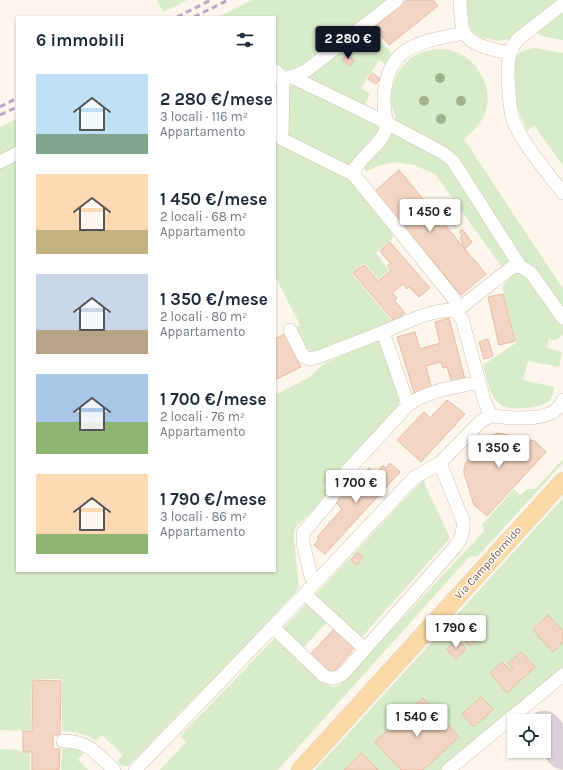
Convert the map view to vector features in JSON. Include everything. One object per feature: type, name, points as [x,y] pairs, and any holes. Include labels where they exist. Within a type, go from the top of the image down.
[{"type":"main road","name":"Via Campoformido","points":[[300,770],[563,481]]},
{"type":"lane","points":[[283,75],[307,70],[397,0]]},
{"type":"lane","points":[[460,0],[464,33],[469,40],[478,45],[500,52],[509,52]]},
{"type":"lane","points":[[563,4],[518,39],[509,52],[508,60],[509,99],[512,118],[520,136],[563,193]]},
{"type":"lane","points":[[352,174],[360,161],[382,137],[386,129],[383,99],[385,84],[389,70],[399,55],[416,44],[464,33]]},
{"type":"lane","points":[[283,75],[279,110],[278,138],[352,174],[451,295],[455,301],[456,311],[462,319],[484,400],[491,416]]},
{"type":"lane","points":[[283,75],[386,122],[443,153],[453,161],[520,266],[530,273],[563,318]]},
{"type":"lane","points":[[0,162],[16,154]]},
{"type":"lane","points":[[290,330],[303,356],[310,360],[416,318],[446,311],[456,311],[506,270],[520,266]]},
{"type":"lane","points":[[383,332],[408,405]]},
{"type":"lane","points":[[316,582],[311,577],[303,542],[303,533],[329,502],[347,471],[408,405],[426,395],[479,382]]},
{"type":"lane","points":[[135,770],[305,594],[414,478],[440,463],[481,421],[491,416],[513,418],[547,415],[556,409],[563,400]]},
{"type":"lane","points":[[273,627],[324,676],[328,678],[338,678],[343,674],[461,539],[464,531],[463,521],[440,463]]},
{"type":"lane","points":[[305,594],[365,649]]},
{"type":"lane","points":[[448,770],[563,675]]},
{"type":"lane","points":[[63,741],[77,741],[90,747],[114,770]]},
{"type":"green space","points":[[157,0],[187,0],[163,12]]},
{"type":"green space","points":[[252,0],[389,0],[299,70],[293,71],[276,65],[276,16],[220,16]]},
{"type":"green space","points":[[466,0],[559,0],[510,39],[500,41],[479,37],[473,32],[469,24]]},
{"type":"green space","points":[[563,10],[563,40],[541,36],[537,31]]},
{"type":"green space","points":[[370,29],[393,55],[388,66],[379,60],[361,88],[370,94],[364,107],[307,78]]},
{"type":"green space","points":[[535,48],[563,53],[563,166],[534,125],[527,131],[517,107],[514,61],[522,51]]},
{"type":"green space","points":[[437,49],[448,50],[462,55],[470,60],[482,76],[486,86],[487,106],[484,116],[478,126],[464,139],[563,289],[563,335],[556,340],[549,339],[547,348],[562,352],[559,367],[528,361],[523,380],[554,387],[550,400],[546,403],[533,407],[511,408],[505,407],[497,402],[491,392],[483,365],[516,343],[502,287],[510,278],[435,174],[414,165],[394,162],[365,172],[364,164],[388,138],[394,126],[395,117],[391,103],[391,93],[395,79],[399,72],[408,60],[422,52]]},
{"type":"green space","points":[[293,84],[381,128],[347,166],[292,137],[288,133],[288,87]]},
{"type":"green space","points":[[16,119],[16,147],[0,155],[0,127]]},
{"type":"green space","points":[[276,143],[287,146],[347,178],[353,183],[391,228],[393,238],[376,253],[389,270],[378,279],[364,263],[352,274],[394,323],[321,350],[312,351],[305,348],[295,328],[300,325],[276,278]]},
{"type":"green space","points":[[16,161],[16,572],[276,572],[276,394],[310,377],[321,366],[328,362],[374,342],[381,343],[400,398],[398,407],[393,415],[323,487],[329,494],[296,527],[294,539],[299,588],[205,689],[204,688],[128,766],[122,766],[117,761],[123,755],[102,735],[96,741],[76,732],[62,731],[62,679],[32,679],[31,731],[0,730],[0,169]]},
{"type":"green space","points":[[563,459],[563,463],[479,555],[476,557],[470,556],[278,770],[160,770],[186,742],[180,736],[276,637],[329,685],[333,687],[340,685],[485,530],[481,526],[514,489],[520,495],[527,489],[535,489]]},
{"type":"green space","points":[[423,480],[450,538],[360,639],[314,596]]},
{"type":"green space","points":[[563,498],[563,680],[522,714],[507,714],[507,727],[455,770],[315,770]]},
{"type":"green space","points":[[309,601],[329,620],[302,649],[282,630]]},
{"type":"green space","points":[[0,749],[21,750],[21,753],[30,753],[30,770],[0,770]]},
{"type":"green space","points":[[62,749],[76,749],[84,753],[78,760],[88,770],[61,770]]},
{"type":"building","points":[[407,0],[433,0],[438,6],[389,45],[374,27]]},
{"type":"building","points":[[346,55],[354,60],[350,66],[342,60]]},
{"type":"building","points":[[372,73],[380,79],[376,84],[368,79]]},
{"type":"building","points":[[399,170],[486,274],[461,295],[374,192]]},
{"type":"building","points":[[462,229],[472,242],[465,249],[460,238],[462,235],[459,232]]},
{"type":"building","points":[[390,242],[430,288],[419,297],[409,287],[407,289],[403,284],[392,293],[397,298],[394,300],[405,313],[394,321],[353,273],[364,265],[378,281],[391,270],[388,266],[390,263],[380,251]]},
{"type":"building","points":[[503,294],[515,341],[499,345],[488,297]]},
{"type":"building","points":[[449,318],[465,379],[452,383],[447,367],[443,368],[441,362],[426,366],[432,390],[415,396],[397,337],[415,332],[420,349],[440,343],[435,322]]},
{"type":"building","points":[[285,334],[301,367],[276,380],[276,338]]},
{"type":"building","points":[[488,339],[493,356],[484,359],[479,342]]},
{"type":"building","points":[[447,400],[465,414],[421,462],[397,440],[424,412],[430,418]]},
{"type":"building","points":[[498,433],[535,441],[546,452],[487,516],[474,505],[464,469],[466,462],[490,436]]},
{"type":"building","points":[[390,463],[400,472],[325,554],[314,545],[319,539],[317,537],[342,509],[336,503],[369,468],[375,474],[383,465],[386,468]]},
{"type":"building","points":[[358,553],[363,557],[357,565],[351,560]]},
{"type":"building","points":[[548,615],[563,631],[563,642],[553,652],[533,630]]},
{"type":"building","points":[[334,629],[354,648],[331,675],[309,656]]},
{"type":"building","points":[[470,632],[477,639],[470,646],[463,639]]},
{"type":"building","points":[[457,639],[466,649],[456,659],[447,649]]},
{"type":"building","points":[[521,652],[535,667],[507,693],[490,673],[502,662],[511,671],[513,669],[508,663]]},
{"type":"building","points":[[33,680],[61,681],[60,735],[53,735],[53,749],[60,749],[59,770],[32,770],[32,752],[23,752],[23,731],[32,732]]},
{"type":"building","points":[[481,697],[493,709],[474,727],[462,714]]},
{"type":"building","points":[[423,698],[459,737],[423,770],[401,770],[375,742]]},
{"type":"building","points":[[362,753],[378,770],[344,770]]},
{"type":"taxiway","points":[[551,737],[563,752]]},
{"type":"railway","points":[[179,16],[211,0]]},
{"type":"railway","points":[[196,16],[228,0]]},
{"type":"railway","points":[[0,107],[16,99]]},
{"type":"railway","points":[[0,115],[16,107]]}]
